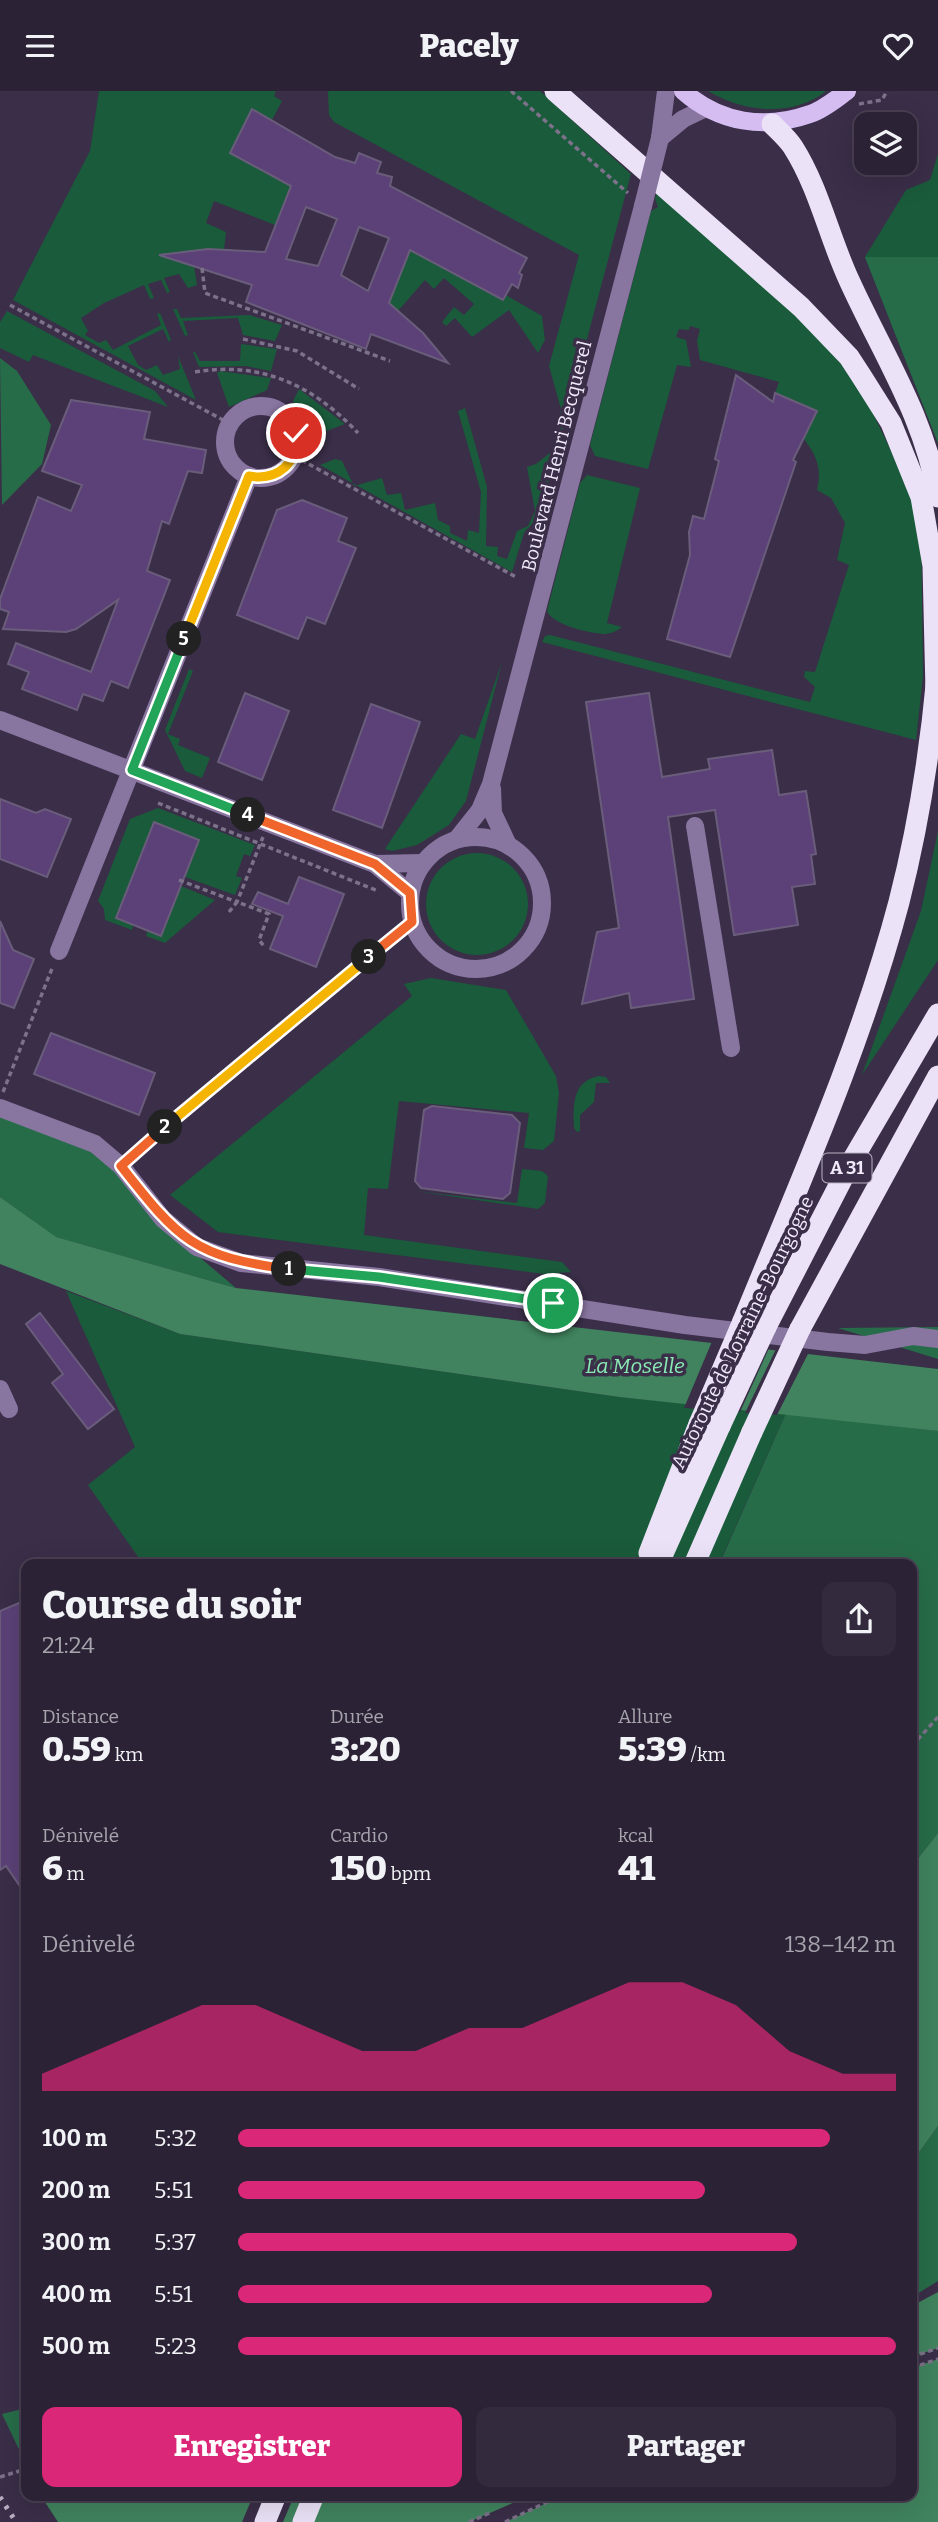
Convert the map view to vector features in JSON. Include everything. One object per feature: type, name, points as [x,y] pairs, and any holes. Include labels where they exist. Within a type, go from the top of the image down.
[{"type":"highway","points":[[555,91],[801,307],[849,357],[862,377],[891,423],[921,497],[933,566],[936,691]]},
{"type":"highway","points":[[772,124],[792,144],[816,195],[849,280],[901,382],[925,438],[938,497]]},
{"type":"highway","points":[[648,1559],[650,1549],[710,1425],[743,1321],[860,1023],[899,903],[918,819],[938,667]]},
{"type":"highway","name":"Autoroute de Lorraine-Bourgogne","points":[[660,1559],[710,1425],[766,1327],[850,1164],[938,1014]]},
{"type":"highway","name":"A 31","points":[[697,1559],[800,1329],[938,1076]]},
{"type":"highway","points":[[265,2522],[274,2501]]},
{"type":"highway","points":[[303,2522],[312,2501]]},
{"type":"main road","points":[[682,91],[706,108],[749,123],[772,124],[813,114],[847,91]]},
{"type":"street","name":"Boulevard Henri Becquerel","points":[[457,839],[480,810],[491,784],[643,206],[660,138],[666,91]]},
{"type":"street","points":[[660,138],[683,119],[706,108]]},
{"type":"street","points":[[264,405],[284,414],[296,433],[294,456],[280,472],[260,478],[249,476],[231,462],[225,439],[233,418],[242,411],[264,405]]},
{"type":"street","points":[[59,951],[249,476]]},
{"type":"street","points":[[0,720],[375,864],[410,893]]},
{"type":"street","name":"Boulevard Henri Becquerel","points":[[491,784],[493,813],[508,845]]},
{"type":"street","points":[[695,826],[731,1048]]},
{"type":"street","points":[[477,836],[508,845],[529,862],[539,879],[541,918],[534,937],[522,952],[505,963],[486,969],[466,969],[447,963],[430,952],[419,938],[412,922],[410,893],[422,863],[438,848],[457,839],[477,836]]},
{"type":"street","points":[[375,864],[422,863]]},
{"type":"street","points":[[0,1108],[95,1144],[121,1166],[163,1219],[216,1257],[241,1263],[379,1277],[685,1325],[828,1342],[865,1345],[913,1336],[938,1339]]},
{"type":"street","points":[[0,1389],[9,1409]]},
{"type":"path","points":[[511,91],[643,206]]},
{"type":"path","points":[[202,268],[205,293],[390,361]]},
{"type":"path","points":[[10,305],[223,420]]},
{"type":"path","points":[[243,339],[298,351],[359,389]]},
{"type":"path","points":[[195,373],[218,369],[250,370],[286,379],[332,407],[358,433]]},
{"type":"path","points":[[294,456],[516,577]]},
{"type":"path","points":[[158,803],[390,895]]},
{"type":"path","points":[[229,912],[237,902],[263,835]]},
{"type":"path","points":[[179,880],[269,914],[259,940],[264,946]]},
{"type":"path","points":[[121,1166],[241,1062],[412,922]]},
{"type":"path","points":[[0,1099],[59,951]]},
{"type":"path","points":[[917,1740],[938,1717]]},
{"type":"path","points":[[917,2355],[938,2349]]},
{"type":"path","points":[[917,2366],[938,2359]]},
{"type":"path","points":[[0,2477],[21,2471]]},
{"type":"path","points":[[505,2522],[549,2501]]},
{"type":"path","points":[[469,2522],[492,2512]]},
{"type":"shaded area","points":[[99,91],[276,91],[274,96],[282,101],[272,120],[252,110],[230,153],[306,194],[302,204],[286,198],[275,225],[214,201],[206,223],[226,232],[224,250],[208,249],[194,265],[197,285],[188,288],[179,274],[164,278],[170,292],[167,293],[161,280],[148,284],[154,298],[150,299],[144,285],[104,303],[81,318],[88,331],[85,335],[99,343],[106,340],[113,350],[161,325],[157,314],[160,313],[171,340],[169,342],[163,329],[128,346],[138,365],[146,370],[157,365],[163,375],[180,369],[178,356],[196,400],[13,300],[90,151]]},
{"type":"shaded area","points":[[328,91],[540,91],[631,174],[540,515],[524,533],[512,572],[356,485],[382,478],[387,495],[401,493],[405,510],[435,503],[438,520],[450,526],[450,533],[467,541],[468,530],[479,533],[481,492],[458,411],[465,408],[487,487],[486,546],[498,547],[497,556],[507,559],[517,531],[528,526],[535,511],[527,467],[536,464],[551,452],[561,409],[549,366],[579,255],[334,122],[329,115]]},
{"type":"shaded area","points":[[708,91],[826,91],[813,100],[798,105],[767,109],[736,104]]},
{"type":"shaded area","points":[[938,154],[938,443],[865,257],[906,190],[930,180]]},
{"type":"shaded area","points":[[657,192],[815,333],[844,367],[868,403],[891,451],[921,522],[923,676],[916,740],[542,642],[545,636],[550,635],[810,702],[815,687],[804,677],[805,671],[815,672],[849,565],[837,560],[845,523],[831,498],[817,490],[817,463],[804,439],[817,411],[775,393],[779,382],[700,360],[697,341],[700,329],[690,326],[689,330],[679,329],[676,337],[686,340],[691,367],[677,365],[648,469],[595,456],[590,445],[651,211],[658,207],[655,199]]},
{"type":"shaded area","points":[[410,250],[503,300],[506,295],[542,316],[545,340],[538,353],[509,310],[472,337],[455,318],[446,326],[442,322],[454,307],[464,315],[474,304],[444,278],[434,289],[425,280],[398,311],[383,300],[391,298]]},
{"type":"shaded area","points":[[865,257],[938,257],[938,443]]},
{"type":"shaded area","points":[[173,309],[177,309],[181,318],[249,315],[282,325],[275,341],[243,335],[238,318],[183,321],[188,335],[185,336]]},
{"type":"shaded area","points":[[7,311],[155,391],[168,407],[33,355],[29,362],[0,348],[0,322]]},
{"type":"shaded area","points":[[241,344],[277,349],[271,371],[245,366],[199,367],[193,352],[200,361],[240,361]]},
{"type":"shaded area","points":[[0,358],[17,371],[51,425],[42,464],[2,505]]},
{"type":"shaded area","points":[[220,371],[271,378],[267,390],[229,407],[217,373]]},
{"type":"shaded area","points":[[299,389],[345,424],[313,436],[310,442],[293,401]]},
{"type":"shaded area","points":[[335,459],[342,461],[353,483],[320,465]]},
{"type":"shaded area","points":[[587,475],[640,488],[607,623],[622,627],[606,634],[582,630],[556,621],[547,611],[580,483]]},
{"type":"shaded area","points":[[502,662],[466,801],[449,825],[417,845],[392,851],[385,849],[461,734],[475,739]]},
{"type":"shaded area","points":[[189,669],[193,671],[168,734],[180,739],[178,745],[210,758],[202,778],[185,771],[165,730]]},
{"type":"shaded area","points":[[158,808],[255,845],[250,856],[244,854],[236,876],[242,878],[235,895],[185,877],[199,840],[154,823],[132,930],[105,920],[104,909],[98,901],[130,819]]},
{"type":"shaded area","points":[[938,831],[938,960],[862,1075],[921,911]]},
{"type":"shaded area","points":[[477,853],[496,857],[513,868],[524,885],[528,904],[524,923],[513,940],[496,951],[477,955],[458,951],[441,940],[430,923],[426,904],[430,885],[441,868],[458,857]]},
{"type":"shaded area","points":[[181,886],[215,900],[165,943],[146,936],[148,930],[161,935]]},
{"type":"shaded area","points":[[431,978],[506,990],[556,1076],[559,1093],[554,1141],[543,1150],[524,1148],[529,1113],[399,1101],[388,1189],[368,1188],[364,1235],[562,1262],[571,1272],[544,1274],[218,1232],[170,1195],[412,996],[404,984]]},
{"type":"shaded area","points":[[599,1076],[606,1077],[610,1083],[596,1083],[594,1102],[580,1115],[580,1131],[577,1132],[574,1128],[576,1096],[584,1083]]},
{"type":"shaded area","points":[[0,1114],[84,1147],[112,1164],[184,1244],[236,1288],[55,1237],[0,1197]]},
{"type":"shaded area","points":[[522,1169],[542,1171],[548,1176],[545,1203],[538,1209],[415,1191],[517,1203]]},
{"type":"shaded area","points":[[66,1291],[180,1334],[619,1397],[786,1413],[721,1559],[140,1559],[88,1485],[135,1447]]},
{"type":"shaded area","points":[[938,1327],[938,1359],[838,1328]]},
{"type":"shaded area","points":[[786,1413],[938,1431],[938,1833],[917,1860],[917,1559],[722,1559]]},
{"type":"shaded area","points":[[938,2126],[938,2281],[917,2294],[917,2155]]},
{"type":"shaded area","points":[[21,2409],[21,2454],[2,2414]]},
{"type":"water","name":"La Moselle","points":[[0,1197],[56,1237],[236,1288],[938,1369],[938,1431],[619,1397],[180,1334],[0,1264]]},
{"type":"water","points":[[938,1833],[938,2126],[917,2155],[917,1860]]},
{"type":"water","points":[[938,2292],[938,2348],[917,2355],[917,2303]]},
{"type":"water","points":[[938,2359],[938,2522],[505,2522],[551,2501],[917,2501],[917,2366]]},
{"type":"water","points":[[0,2493],[21,2495],[21,2501],[517,2501],[469,2522],[0,2522]]},
{"type":"pier","points":[[713,1339],[770,1346],[740,1412],[684,1408]]},
{"type":"pier","points":[[777,1347],[810,1350],[777,1415],[745,1413]]},
{"type":"pier","points":[[21,2486],[21,2501],[44,2501],[58,2522],[0,2522],[0,2489]]},
{"type":"pier","points":[[251,2501],[292,2501],[283,2522],[242,2522]]},
{"type":"building","points":[[252,109],[335,157],[355,163],[359,153],[381,162],[377,173],[392,177],[390,186],[527,258],[519,273],[522,275],[518,288],[512,284],[503,300],[410,250],[389,303],[423,333],[448,363],[371,334],[366,349],[246,302],[252,285],[159,255],[208,249],[265,252],[291,186],[230,153]],"holes":[[[306,207],[337,219],[318,266],[286,259]],[[359,227],[389,238],[368,291],[341,275]]]},
{"type":"building","points":[[736,375],[773,402],[775,393],[817,411],[793,460],[796,462],[730,657],[667,639],[690,555],[689,532],[693,516],[704,519],[719,461],[715,459]]},
{"type":"building","points":[[71,400],[150,412],[144,439],[206,450],[202,473],[188,471],[169,524],[162,521],[147,571],[170,580],[128,688],[111,681],[103,701],[83,694],[77,710],[22,689],[29,672],[8,664],[16,643],[91,672],[118,600],[76,629],[66,632],[3,629],[9,612],[0,609],[0,599],[38,497],[71,511],[82,485],[42,471]]},
{"type":"building","points":[[302,500],[347,518],[338,541],[356,548],[325,624],[307,617],[298,639],[237,615],[277,510]]},
{"type":"building","points":[[245,693],[289,711],[262,780],[218,762]]},
{"type":"building","points":[[649,693],[662,777],[710,769],[708,759],[772,750],[779,795],[806,791],[816,854],[811,855],[815,884],[792,887],[798,925],[734,935],[715,810],[668,817],[694,999],[631,1008],[629,993],[582,1004],[597,932],[619,928],[586,702]]},
{"type":"building","points":[[371,704],[420,722],[382,828],[333,810]]},
{"type":"building","points":[[0,799],[36,813],[45,809],[71,819],[47,877],[0,859]]},
{"type":"building","points":[[154,822],[199,840],[161,936],[116,918]]},
{"type":"building","points":[[299,877],[344,894],[316,967],[270,949],[283,916],[252,904],[258,892],[288,904]]},
{"type":"building","points":[[0,921],[13,950],[34,959],[14,1008],[0,1003]]},
{"type":"building","points":[[51,1033],[155,1073],[139,1115],[34,1074]]},
{"type":"building","points":[[432,1106],[512,1115],[520,1123],[510,1193],[503,1199],[421,1188],[415,1181],[424,1110]]},
{"type":"building","points":[[40,1313],[114,1409],[88,1429],[52,1383],[63,1374],[26,1324]]},
{"type":"building","points":[[21,1602],[21,1888],[6,1866],[0,1870],[0,1611]]},
{"type":"railway","points":[[0,2497],[16,2522]]},
{"type":"route","points":[[296,433],[297,445],[288,465],[270,477],[249,476],[132,770],[375,864],[410,893],[412,922],[241,1062],[121,1166],[163,1219],[197,1247],[216,1257],[241,1263],[379,1277],[553,1303]]}]
